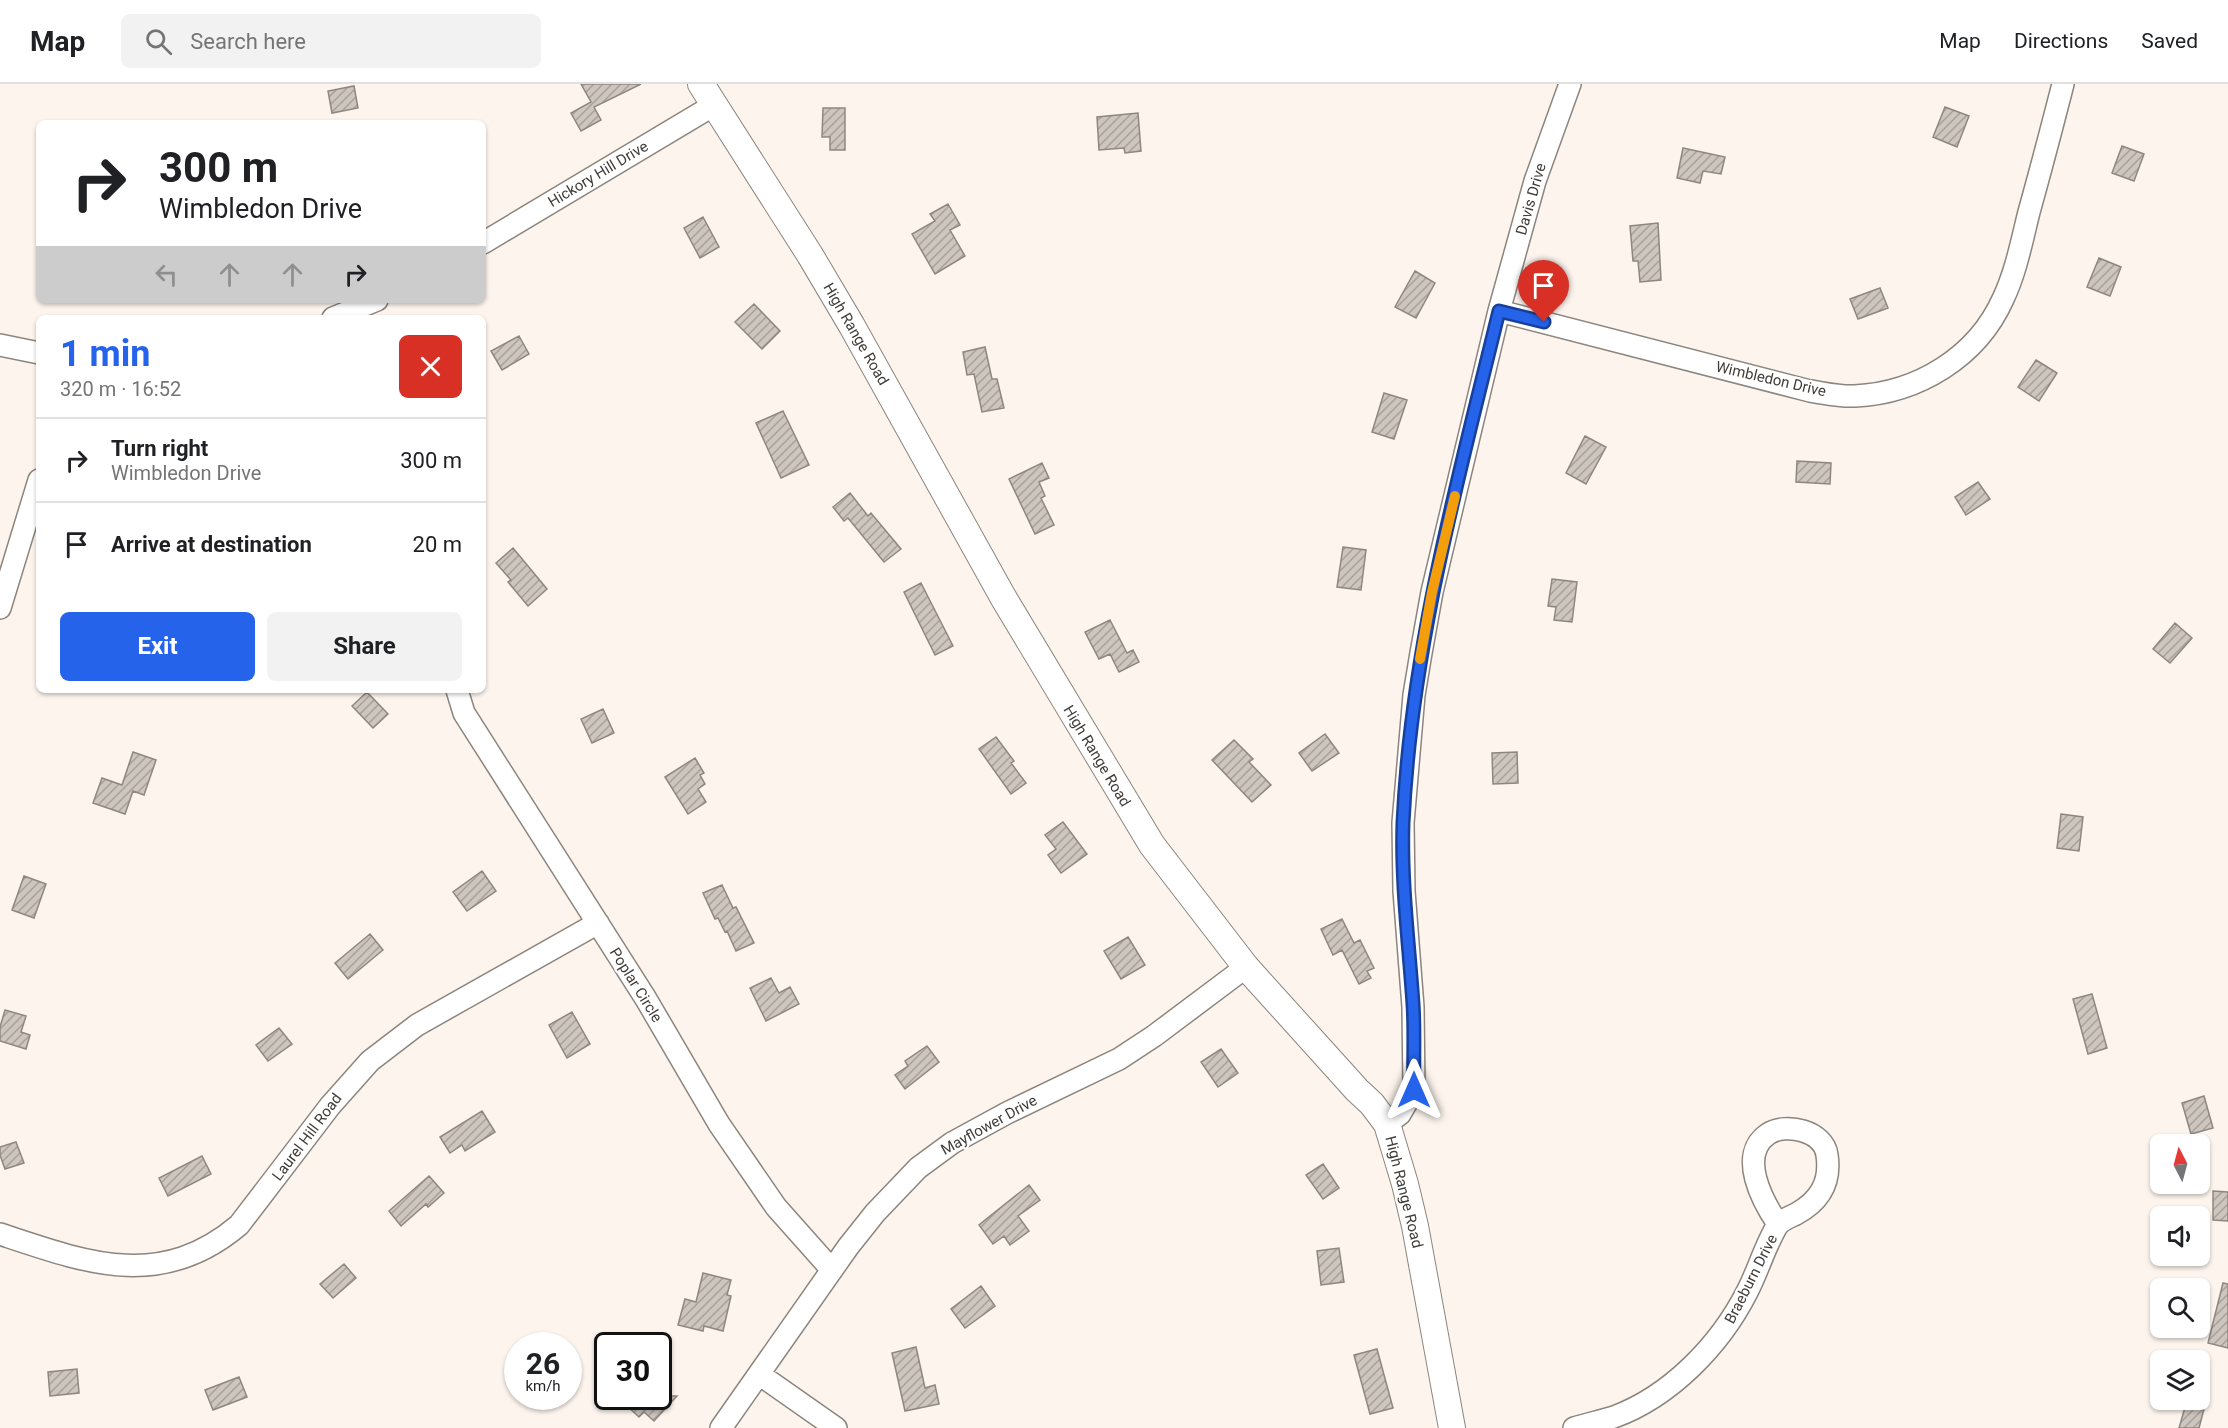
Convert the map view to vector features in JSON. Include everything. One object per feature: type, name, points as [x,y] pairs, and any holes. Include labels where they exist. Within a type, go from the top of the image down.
[{"type":"street","name":"Davis Drive","points":[[1387,1124],[1400,1114],[1414,1090],[1413,1007],[1404,891],[1403,823],[1414,695],[1432,592],[1499,311],[1534,181],[1570,84]]},
{"type":"street","name":"Wimbledon Drive","points":[[1499,311],[1809,391],[1854,396],[1896,389],[1935,374],[1953,363],[1982,334],[2003,299],[2016,260],[2063,84]]},
{"type":"street","name":"Hickory Hill Drive","points":[[486,241],[707,94]]},
{"type":"street","name":"High Range Road","points":[[707,94],[810,255],[1003,597],[1152,845],[1246,968],[1372,1104],[1387,1124],[1415,1226],[1452,1428]]},
{"type":"street","points":[[340,315],[370,303]]},
{"type":"street","points":[[0,345],[36,352]]},
{"type":"street","points":[[0,608],[36,490]]},
{"type":"street","name":"Poplar Circle","points":[[458,693],[464,713],[598,923],[719,1124],[776,1207],[832,1270]]},
{"type":"street","name":"Laurel Hill Road","points":[[0,1234],[94,1263],[151,1265],[197,1254],[221,1240],[239,1225],[350,1082],[385,1048],[417,1025],[598,923]]},
{"type":"street","name":"Mayflower Drive","points":[[721,1428],[874,1213],[927,1162],[952,1143],[1006,1113],[1119,1059],[1246,968]]},
{"type":"street","name":"Braeburn Drive","points":[[1574,1428],[1614,1417],[1644,1403],[1699,1360],[1727,1327],[1743,1300],[1778,1224],[1804,1210],[1824,1189],[1829,1173],[1827,1151],[1820,1140],[1804,1130],[1785,1129],[1768,1134],[1757,1146],[1753,1158],[1758,1185],[1778,1224]]},
{"type":"street","points":[[759,1374],[836,1428]]},
{"type":"building","points":[[581,84],[641,84],[594,107],[601,120],[581,131],[571,113],[591,102]]},
{"type":"building","points":[[354,86],[358,108],[332,113],[328,91]]},
{"type":"building","points":[[1945,107],[1969,116],[1957,147],[1933,137]]},
{"type":"building","points":[[823,108],[845,108],[845,150],[830,150],[830,137],[822,137]]},
{"type":"building","points":[[1138,113],[1141,151],[1125,153],[1124,148],[1099,150],[1097,117]]},
{"type":"building","points":[[2122,146],[2144,154],[2134,181],[2112,173]]},
{"type":"building","points":[[1683,148],[1725,157],[1721,174],[1703,171],[1700,183],[1677,178]]},
{"type":"building","points":[[948,204],[960,225],[950,230],[965,256],[935,274],[912,234],[935,221],[930,214]]},
{"type":"building","points":[[703,217],[719,247],[700,258],[684,228]]},
{"type":"building","points":[[1658,223],[1661,280],[1640,282],[1638,261],[1633,261],[1630,226]]},
{"type":"building","points":[[2099,258],[2121,267],[2110,296],[2087,287]]},
{"type":"building","points":[[1415,271],[1435,283],[1416,318],[1395,307]]},
{"type":"building","points":[[1880,288],[1888,308],[1858,319],[1850,299]]},
{"type":"building","points":[[754,304],[780,331],[762,349],[735,322]]},
{"type":"building","points":[[519,336],[529,354],[502,370],[491,351]]},
{"type":"building","points":[[985,347],[992,379],[997,379],[1004,408],[982,412],[974,374],[967,375],[963,352]]},
{"type":"building","points":[[2036,360],[2057,373],[2039,401],[2018,387]]},
{"type":"building","points":[[1384,393],[1407,400],[1394,439],[1372,432]]},
{"type":"building","points":[[783,411],[809,465],[781,478],[756,423]]},
{"type":"building","points":[[1585,436],[1606,447],[1586,484],[1566,473]]},
{"type":"building","points":[[1797,461],[1831,463],[1830,484],[1796,482]]},
{"type":"building","points":[[1042,463],[1049,478],[1039,482],[1045,496],[1041,498],[1054,525],[1035,534],[1009,479]]},
{"type":"building","points":[[1978,482],[1990,499],[1966,515],[1955,497]]},
{"type":"building","points":[[850,493],[868,516],[871,513],[901,549],[884,562],[848,518],[844,521],[833,507]]},
{"type":"building","points":[[1343,547],[1366,550],[1361,590],[1337,587]]},
{"type":"building","points":[[513,548],[547,589],[528,606],[508,582],[511,580],[496,563]]},
{"type":"building","points":[[1552,579],[1577,582],[1572,622],[1554,620],[1556,607],[1548,606]]},
{"type":"building","points":[[921,583],[953,646],[935,655],[904,592]]},
{"type":"building","points":[[1110,620],[1127,653],[1133,650],[1139,662],[1119,672],[1110,654],[1099,659],[1085,632]]},
{"type":"building","points":[[2175,623],[2192,638],[2170,663],[2153,649]]},
{"type":"building","points":[[368,693],[388,714],[373,728],[352,706]]},
{"type":"building","points":[[603,709],[614,733],[592,743],[581,719]]},
{"type":"building","points":[[1325,734],[1339,753],[1312,771],[1299,753]]},
{"type":"building","points":[[996,737],[1014,761],[1011,763],[1026,783],[1011,794],[979,749]]},
{"type":"building","points":[[1234,740],[1253,759],[1249,762],[1271,785],[1252,802],[1212,760]]},
{"type":"building","points":[[133,752],[156,760],[144,795],[133,791],[125,814],[93,803],[102,778],[122,785]]},
{"type":"building","points":[[1517,752],[1518,783],[1493,784],[1492,753]]},
{"type":"building","points":[[695,758],[704,773],[700,775],[705,784],[698,789],[706,802],[688,814],[665,777]]},
{"type":"building","points":[[2061,814],[2083,817],[2079,851],[2057,848]]},
{"type":"building","points":[[1063,822],[1087,854],[1061,873],[1048,855],[1056,849],[1045,835]]},
{"type":"building","points":[[482,871],[496,891],[467,911],[453,892]]},
{"type":"building","points":[[24,876],[46,884],[34,918],[12,910]]},
{"type":"building","points":[[722,885],[754,943],[736,951],[727,931],[725,932],[718,918],[715,919],[703,893]]},
{"type":"building","points":[[1342,919],[1354,943],[1360,940],[1374,968],[1367,971],[1371,978],[1359,984],[1342,950],[1333,955],[1321,929]]},
{"type":"building","points":[[370,934],[383,950],[348,979],[335,963]]},
{"type":"building","points":[[1128,937],[1145,965],[1121,979],[1104,951]]},
{"type":"building","points":[[771,978],[779,993],[790,987],[799,1004],[766,1021],[750,988]]},
{"type":"building","points":[[2092,994],[2107,1048],[2088,1054],[2073,999]]},
{"type":"building","points":[[5,1010],[26,1016],[21,1032],[30,1035],[26,1049],[0,1041],[0,1027]]},
{"type":"building","points":[[572,1012],[590,1044],[567,1058],[549,1025]]},
{"type":"building","points":[[279,1028],[292,1044],[268,1061],[256,1045]]},
{"type":"building","points":[[927,1046],[939,1062],[905,1089],[895,1075],[908,1066],[905,1061]]},
{"type":"building","points":[[1221,1049],[1238,1073],[1218,1087],[1201,1062]]},
{"type":"building","points":[[2204,1096],[2213,1128],[2191,1134],[2182,1103]]},
{"type":"building","points":[[482,1111],[495,1132],[465,1151],[462,1145],[450,1153],[440,1137]]},
{"type":"building","points":[[16,1142],[24,1163],[5,1169],[0,1147]]},
{"type":"building","points":[[202,1156],[211,1174],[168,1196],[159,1178]]},
{"type":"building","points":[[1323,1164],[1339,1188],[1323,1199],[1306,1175]]},
{"type":"building","points":[[429,1176],[444,1193],[428,1207],[426,1204],[401,1226],[389,1211]]},
{"type":"building","points":[[1029,1185],[1040,1200],[1018,1216],[1029,1231],[1010,1245],[1004,1236],[993,1244],[979,1225]]},
{"type":"building","points":[[2213,1191],[2228,1192],[2228,1221],[2213,1220]]},
{"type":"building","points":[[1339,1248],[1344,1282],[1321,1285],[1317,1251]]},
{"type":"building","points":[[344,1264],[356,1278],[333,1298],[320,1284]]},
{"type":"building","points":[[703,1273],[731,1280],[727,1295],[731,1296],[723,1331],[704,1326],[703,1331],[678,1325],[685,1299],[696,1302]]},
{"type":"building","points":[[2223,1283],[2228,1284],[2228,1348],[2208,1343]]},
{"type":"building","points":[[981,1286],[995,1306],[965,1328],[951,1309]]},
{"type":"building","points":[[916,1347],[925,1388],[935,1385],[939,1404],[905,1411],[892,1353]]},
{"type":"building","points":[[1377,1349],[1393,1408],[1370,1414],[1354,1355]]},
{"type":"building","points":[[77,1369],[79,1393],[50,1396],[48,1372]]},
{"type":"building","points":[[239,1377],[247,1397],[213,1410],[205,1390]]},
{"type":"building","points":[[631,1410],[664,1410],[654,1421],[644,1412],[639,1417]]},
{"type":"building","points":[[2184,1410],[2204,1410],[2199,1428],[2179,1428]]},
{"type":"slow traffic","points":[[1420,659],[1432,592],[1455,496]]},
{"type":"route","points":[[1414,1090],[1413,1007],[1404,891],[1403,823],[1414,695],[1421,652],[1432,592],[1499,311],[1544,322]]}]
